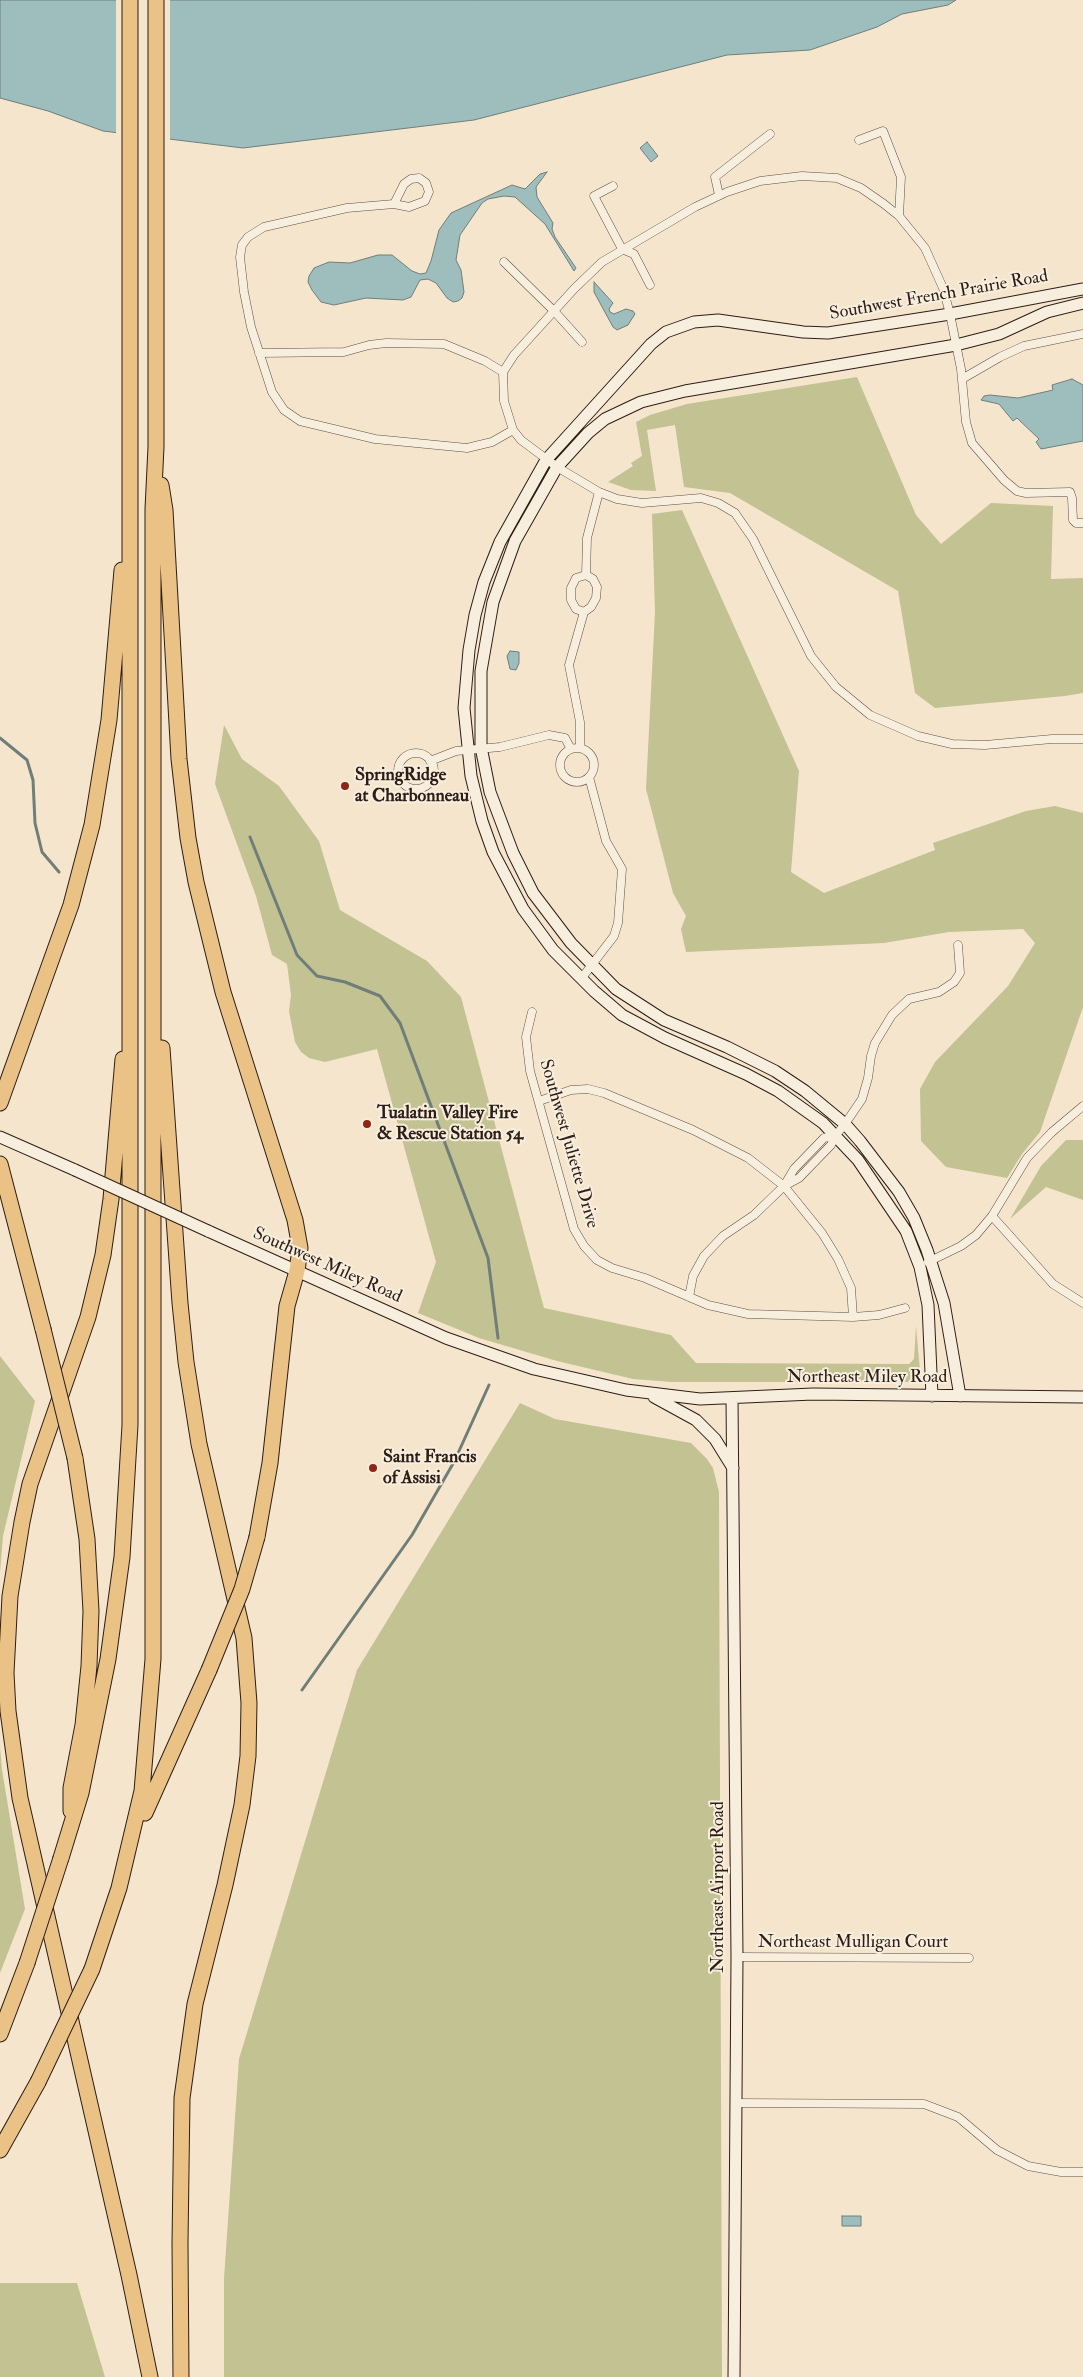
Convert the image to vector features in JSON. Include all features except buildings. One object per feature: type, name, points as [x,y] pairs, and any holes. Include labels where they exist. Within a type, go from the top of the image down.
[{"type":"highway","points":[[0,2034],[27,1963],[82,1793],[108,1659],[122,1557],[127,1498],[131,1377],[130,0]]},
{"type":"highway","points":[[0,2150],[38,2082],[92,1969],[108,1924],[128,1853],[142,1791],[153,1650],[153,509],[156,447],[156,0]]},
{"type":"highway","points":[[128,1853],[209,1670],[242,1589],[257,1537],[270,1463],[288,1306],[297,1271],[300,1248],[295,1220],[223,992],[205,923],[188,838],[174,697],[165,510],[156,447]]},
{"type":"highway","points":[[0,1103],[71,905],[92,825],[109,720],[130,487]]},
{"type":"highway","points":[[154,969],[167,1088],[174,1229],[184,1354],[199,1444],[244,1638],[249,1703],[248,1756],[242,1805],[225,1885],[195,2004],[183,2088],[180,2186],[181,2377]]},
{"type":"highway","points":[[131,1006],[120,1082],[111,1199],[103,1255],[88,1317],[30,1484],[10,1596],[6,1673],[8,1711],[20,1798],[127,2265],[150,2377]]},
{"type":"highway","points":[[0,1164],[44,1329],[75,1458],[87,1539],[91,1620],[89,1666],[71,1788],[71,1827]]},
{"type":"street","points":[[859,140],[883,130],[901,177],[899,216]]},
{"type":"street","points":[[719,195],[715,177],[770,134]]},
{"type":"street","points":[[1083,523],[1076,523],[1072,520],[1072,498],[1070,492],[1018,491],[1004,480],[978,450],[968,433],[962,379],[950,314],[943,288],[925,248],[899,216],[862,188],[837,178],[820,176],[760,181],[719,195],[622,249],[588,275],[514,355],[503,372],[504,401],[513,430],[521,440],[557,467],[599,492],[617,499],[642,503],[701,498],[718,503],[735,513],[753,539],[800,637],[823,672],[859,708],[895,728],[935,741],[968,746],[1052,739],[1083,740]]},
{"type":"street","points":[[394,204],[404,184],[411,179],[419,178],[426,183],[429,192],[425,201],[409,207],[394,204],[347,208],[280,223],[264,227],[248,236],[242,245],[240,257],[244,292],[259,354],[277,402],[292,416],[308,424],[374,438],[467,448],[492,442],[513,430]]},
{"type":"street","points":[[613,186],[594,196],[622,249],[634,254],[650,285]]},
{"type":"street","points":[[504,262],[555,312],[582,342]]},
{"type":"street","name":"Southwest French Prairie Road","points":[[932,1396],[928,1305],[920,1267],[906,1232],[882,1193],[858,1160],[836,1136],[778,1091],[746,1074],[665,1038],[622,1014],[581,978],[541,934],[502,872],[482,821],[467,749],[464,696],[477,606],[500,542],[546,460],[651,344],[674,328],[694,322],[718,320],[803,332],[828,333],[950,314],[1083,289]]},
{"type":"street","name":"Southwest French Prairie Road","points":[[960,1396],[944,1303],[931,1261],[914,1218],[899,1192],[875,1159],[845,1124],[805,1091],[775,1071],[728,1047],[680,1028],[616,989],[592,966],[562,932],[533,892],[513,853],[490,792],[481,747],[481,671],[493,602],[515,541],[557,467],[588,433],[605,419],[641,402],[711,386],[956,345],[999,334],[1047,312],[1083,303]]},
{"type":"street","points":[[962,379],[1000,357],[1024,346],[1083,334]]},
{"type":"street","points":[[259,354],[344,352],[369,345],[386,343],[444,344],[485,361],[503,372]]},
{"type":"street","points":[[586,575],[588,527],[599,492]]},
{"type":"street","points":[[580,748],[580,722],[569,666],[584,612],[591,607],[596,598],[597,587],[593,579],[586,575],[576,578],[570,588],[571,600],[576,608],[584,612]]},
{"type":"street","points":[[430,761],[456,750],[500,747],[549,735],[565,738],[572,749]]},
{"type":"street","points":[[581,978],[614,936],[618,923],[622,869],[606,841],[589,777],[594,764],[592,756],[580,748],[572,749],[561,758],[561,772],[572,782],[580,782],[589,777]]},
{"type":"street","points":[[420,754],[430,761],[434,772],[433,777],[426,786],[420,789],[409,788],[400,780],[398,768],[408,755],[420,754]]},
{"type":"street","points":[[689,1297],[693,1276],[704,1256],[724,1236],[754,1215],[784,1186],[799,1178],[831,1145],[866,1088],[871,1056],[880,1033],[898,1008],[909,999],[939,992],[954,982],[960,972],[958,945]]},
{"type":"street","name":"Southwest Juliette Drive","points":[[532,1012],[528,1025],[527,1049],[539,1101],[574,1229],[584,1246],[597,1260],[612,1268],[645,1278],[724,1310],[748,1314],[854,1317],[879,1315],[905,1308]]},
{"type":"street","points":[[539,1101],[572,1090],[604,1093],[693,1130],[732,1149],[771,1174],[784,1186],[822,1233],[838,1259],[851,1288],[854,1317]]},
{"type":"street","points":[[920,1267],[968,1241],[992,1216],[1027,1158],[1046,1138],[1083,1106]]},
{"type":"street","name":"Southwest Miley Road","points":[[0,1136],[402,1319],[494,1356],[594,1384],[650,1395]]},
{"type":"street","points":[[992,1216],[1053,1284],[1083,1303]]},
{"type":"street","name":"Northeast Miley Road","points":[[650,1395],[700,1399],[813,1394],[1083,1397]]},
{"type":"street","points":[[650,1395],[696,1420],[715,1439],[734,1469]]},
{"type":"street","name":"Northeast Airport Road","points":[[732,1398],[737,1957],[734,2103],[734,2377]]},
{"type":"street","name":"Northeast Mulligan Court","points":[[737,1957],[969,1958]]},
{"type":"street","points":[[734,2103],[913,2103],[936,2107],[958,2117],[997,2150],[1028,2166],[1061,2172],[1083,2172]]},
{"type":"green space","points":[[857,377],[916,515],[941,544],[991,503],[1053,506],[1051,579],[1083,578],[1083,693],[935,708],[915,693],[898,591],[730,493],[684,487],[675,425],[647,430],[656,491],[631,490],[608,482],[633,466],[631,463],[642,456],[636,422],[650,415],[687,404]]},
{"type":"green space","points":[[682,510],[799,771],[791,872],[824,893],[935,850],[933,843],[1026,811],[1055,806],[1083,813],[1083,1007],[1040,1132],[1022,1154],[1007,1178],[946,1167],[921,1141],[920,1089],[935,1062],[1008,986],[1035,943],[1023,929],[949,932],[884,943],[686,952],[681,929],[686,916],[673,893],[646,789],[655,612],[652,514]]},
{"type":"green space","points":[[224,725],[242,759],[279,786],[319,841],[340,910],[427,961],[461,997],[544,1308],[671,1335],[696,1363],[909,1364],[914,1359],[916,1326],[921,1382],[672,1382],[633,1379],[557,1361],[479,1338],[418,1313],[436,1262],[377,1049],[325,1062],[309,1058],[301,1052],[295,1042],[289,1011],[291,995],[287,964],[272,955],[256,896],[215,784]]},
{"type":"green space","points":[[1066,1140],[1083,1140],[1083,1200],[1046,1187],[1010,1219],[1041,1166]]},
{"type":"green space","points":[[0,1356],[35,1401],[3,1536],[0,1573]]},
{"type":"green space","points":[[520,1403],[555,1419],[691,1443],[713,1468],[719,1492],[722,2377],[224,2377],[224,2279],[239,2059],[357,1670]]},
{"type":"green space","points":[[0,1747],[2,1770],[25,1909],[0,1973]]},
{"type":"green space","points":[[0,2283],[77,2283],[105,2377],[0,2377]]},
{"type":"water","points":[[0,0],[956,0],[948,5],[902,14],[877,27],[810,50],[727,55],[474,120],[243,148],[103,131],[48,111],[0,98]]},
{"type":"water","points":[[647,142],[658,156],[651,162],[640,148]]},
{"type":"water","points":[[547,172],[536,187],[537,197],[553,223],[552,229],[555,237],[576,268],[574,271],[545,224],[515,197],[504,196],[488,199],[482,203],[460,235],[456,260],[461,270],[464,292],[462,298],[458,301],[453,302],[447,298],[436,283],[428,279],[420,280],[411,297],[403,300],[366,298],[334,305],[321,302],[308,282],[314,268],[329,262],[350,263],[378,255],[392,255],[412,271],[420,274],[426,273],[439,230],[451,213],[512,185],[525,189],[540,174]]},
{"type":"water","points":[[594,282],[613,303],[609,309],[610,312],[614,314],[626,309],[633,311],[635,314],[628,325],[617,330],[613,327],[594,292]]},
{"type":"water","points":[[1072,379],[1083,385],[1083,441],[1041,449],[1036,442],[1039,439],[1017,418],[1013,421],[999,404],[981,400],[984,396],[990,395],[1018,398],[1053,390],[1052,385]]},
{"type":"water","points":[[510,651],[519,652],[519,663],[516,670],[510,669],[507,656]]},
{"type":"water","points":[[842,2216],[861,2216],[861,2226],[842,2226]]},
{"type":"pier","points":[[116,0],[170,0],[170,142],[116,136]]},
{"type":"waterway","points":[[0,738],[27,760],[33,780],[35,823],[42,852],[59,872]]},
{"type":"waterway","points":[[250,837],[297,955],[317,976],[345,982],[380,996],[400,1023],[488,1258],[498,1338]]},
{"type":"waterway","points":[[302,1690],[412,1535],[454,1462],[489,1385]]},
{"type":"place","name":"SpringRidge at Charbonneau","points":[[345,786]]},
{"type":"place","name":"Tualatin Valley Fire & Rescue Station 54","points":[[367,1124]]},
{"type":"place","name":"Saint Francis of Assisi","points":[[373,1468]]}]
